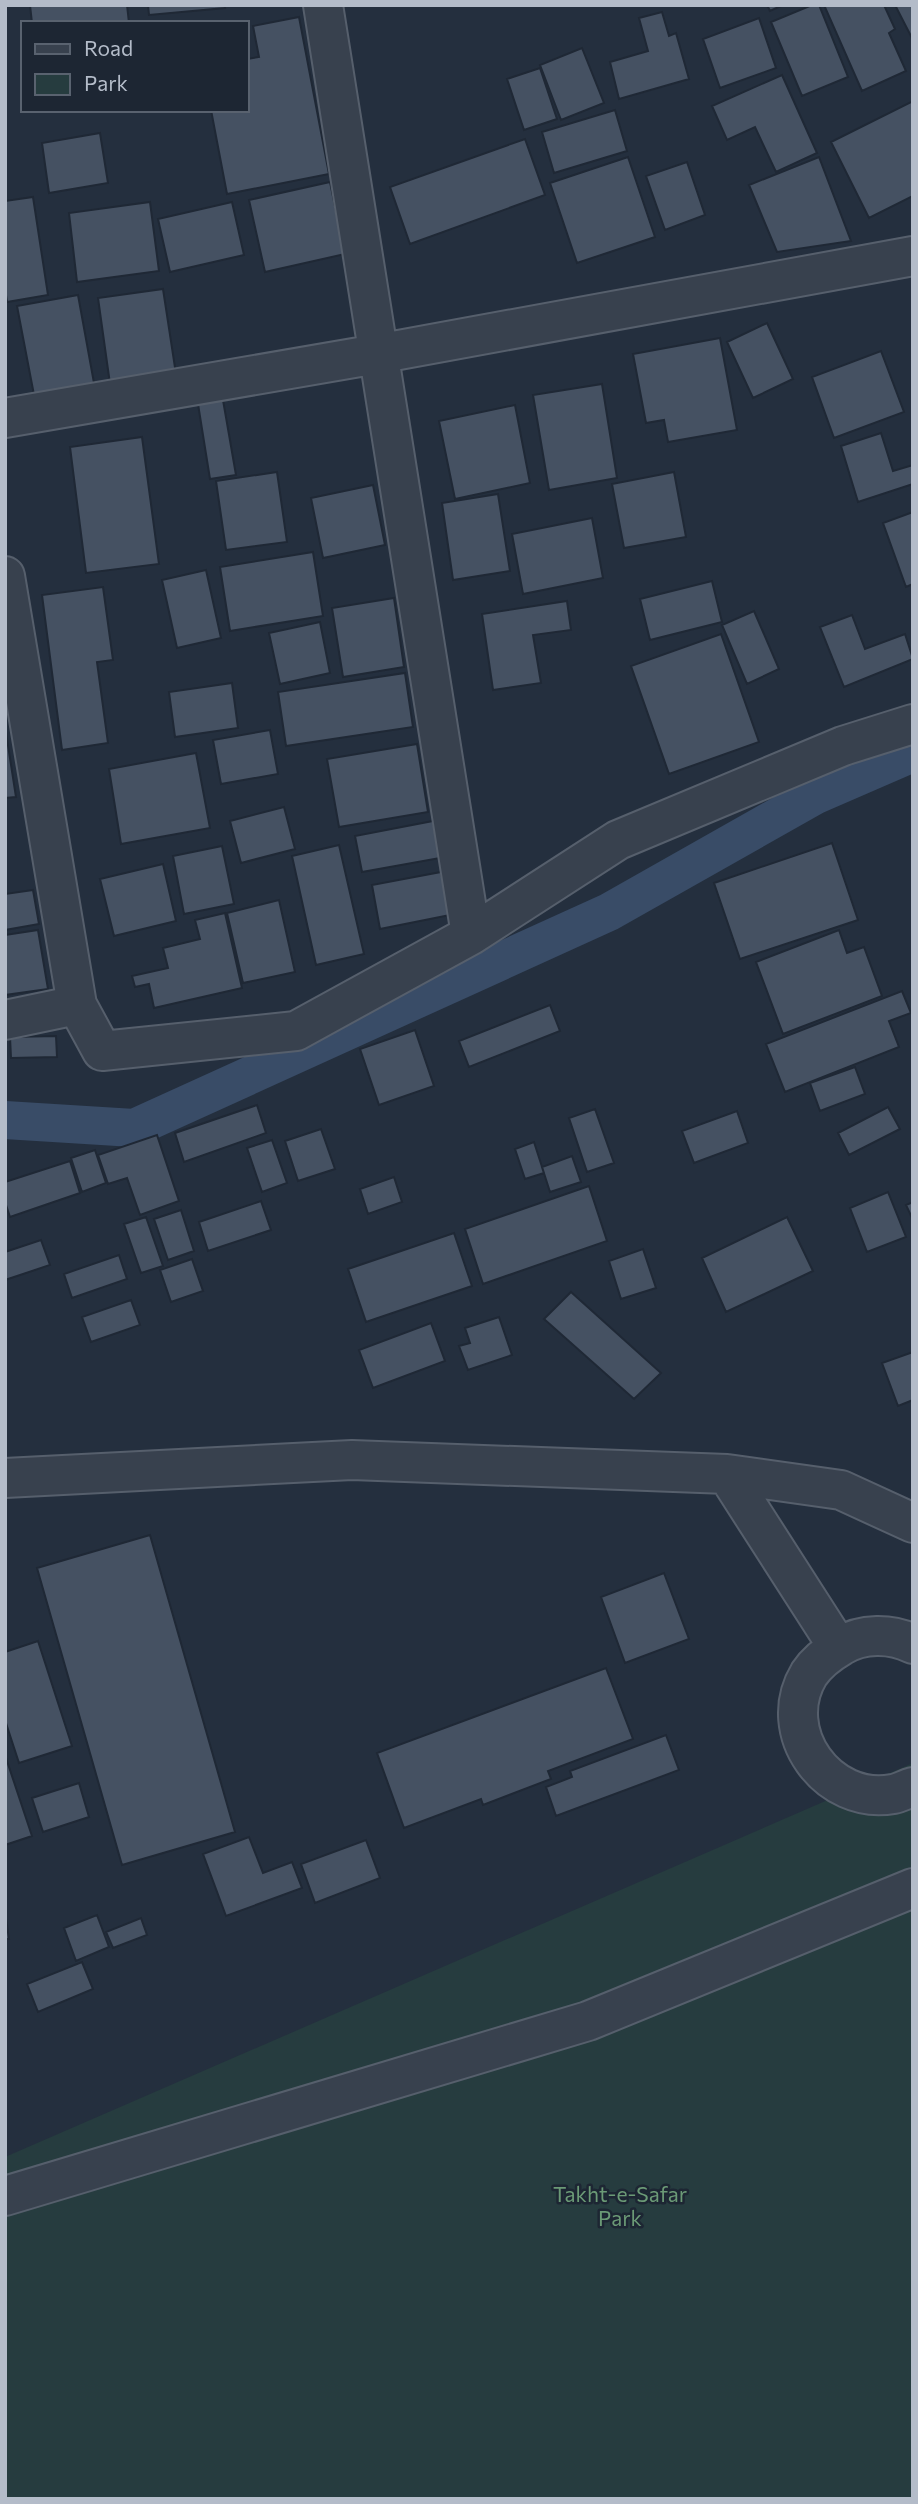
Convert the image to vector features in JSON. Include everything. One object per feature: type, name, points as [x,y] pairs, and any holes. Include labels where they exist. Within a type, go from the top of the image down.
[{"type":"street","points":[[323,5],[471,935]]},
{"type":"street","points":[[5,418],[377,354],[913,256]]},
{"type":"street","points":[[5,576],[77,1005],[102,1051],[296,1031],[471,935],[618,841],[844,746],[913,724]]},
{"type":"street","points":[[5,1020],[77,1005]]},
{"type":"street","points":[[5,1478],[352,1460],[727,1475],[841,1490],[913,1524]]},
{"type":"street","points":[[727,1475],[838,1647]]},
{"type":"street","points":[[913,1644],[902,1639],[876,1635],[849,1640],[827,1654],[809,1674],[800,1699],[799,1726],[806,1751],[822,1773],[843,1787],[868,1795],[893,1794],[913,1787]]},
{"type":"street","points":[[5,2196],[588,2021],[909,1899]]},
{"type":"green space","name":"Takht-e-Safar Park","points":[[913,1763],[913,2499],[5,2499],[5,2157]]},
{"type":"building","points":[[30,5],[127,5],[129,21],[32,21]]},
{"type":"building","points":[[148,5],[224,5],[225,8],[149,15]]},
{"type":"building","points":[[767,5],[783,5],[770,11]]},
{"type":"building","points":[[812,5],[819,5],[848,77],[802,96],[771,22]]},
{"type":"building","points":[[824,5],[884,5],[895,29],[889,33],[906,71],[862,91]]},
{"type":"building","points":[[895,5],[913,5],[913,40]]},
{"type":"building","points":[[662,12],[669,36],[676,33],[689,79],[619,99],[610,62],[648,51],[639,18]]},
{"type":"building","points":[[299,17],[329,174],[227,194],[211,112],[248,112],[248,59],[259,57],[253,26]]},
{"type":"building","points":[[759,18],[776,68],[720,88],[703,39]]},
{"type":"building","points":[[582,48],[604,103],[561,120],[540,65]]},
{"type":"building","points":[[540,68],[557,119],[524,130],[507,79]]},
{"type":"building","points":[[782,75],[817,153],[776,172],[755,127],[727,140],[712,106]]},
{"type":"building","points":[[913,101],[913,196],[869,218],[831,142]]},
{"type":"building","points":[[615,110],[627,151],[554,173],[542,132]]},
{"type":"building","points":[[100,133],[108,183],[49,193],[42,143]]},
{"type":"building","points":[[525,139],[545,195],[410,244],[390,187]]},
{"type":"building","points":[[628,157],[655,237],[577,263],[550,183]]},
{"type":"building","points":[[819,157],[851,241],[777,252],[749,185]]},
{"type":"building","points":[[687,162],[705,215],[665,230],[646,176]]},
{"type":"building","points":[[330,182],[345,254],[265,272],[249,200]]},
{"type":"building","points":[[33,197],[48,295],[7,302],[5,201]]},
{"type":"building","points":[[150,202],[159,271],[77,282],[69,213]]},
{"type":"building","points":[[232,202],[244,255],[170,272],[158,219]]},
{"type":"building","points":[[163,289],[176,374],[110,384],[98,298]]},
{"type":"building","points":[[78,295],[94,383],[34,395],[17,306]]},
{"type":"building","points":[[767,323],[793,379],[753,398],[727,342]]},
{"type":"building","points":[[720,338],[737,430],[668,442],[664,420],[646,423],[633,354]]},
{"type":"building","points":[[881,351],[904,412],[834,438],[812,377]]},
{"type":"building","points":[[602,384],[617,478],[549,490],[533,395]]},
{"type":"building","points":[[223,400],[236,475],[210,479],[198,404]]},
{"type":"building","points":[[515,405],[530,483],[455,499],[439,421]]},
{"type":"building","points":[[881,433],[893,471],[913,465],[913,484],[858,502],[841,446]]},
{"type":"building","points":[[142,437],[159,564],[86,573],[70,447]]},
{"type":"building","points":[[277,472],[287,542],[226,550],[216,481]]},
{"type":"building","points":[[674,472],[686,537],[624,548],[612,484]]},
{"type":"building","points":[[373,485],[385,545],[323,558],[311,498]]},
{"type":"building","points":[[498,494],[510,571],[453,580],[442,503]]},
{"type":"building","points":[[913,512],[913,584],[906,587],[883,523]]},
{"type":"building","points":[[592,518],[603,578],[523,594],[512,534]]},
{"type":"building","points":[[313,552],[323,616],[230,631],[220,567]]},
{"type":"building","points":[[206,570],[221,638],[177,648],[162,580]]},
{"type":"building","points":[[712,581],[722,622],[650,640],[640,599]]},
{"type":"building","points":[[103,587],[113,660],[97,662],[108,743],[62,750],[42,595]]},
{"type":"building","points":[[394,598],[404,667],[343,677],[332,608]]},
{"type":"building","points":[[567,601],[571,630],[533,635],[541,683],[493,690],[482,614]]},
{"type":"building","points":[[754,611],[779,669],[747,684],[722,625]]},
{"type":"building","points":[[852,615],[865,649],[905,634],[913,659],[844,687],[820,627]]},
{"type":"building","points":[[320,622],[330,673],[280,684],[269,633]]},
{"type":"building","points":[[721,634],[759,742],[669,774],[631,666]]},
{"type":"building","points":[[405,673],[413,727],[286,746],[278,692]]},
{"type":"building","points":[[232,683],[238,728],[175,737],[169,692]]},
{"type":"building","points":[[5,726],[16,797],[5,798]]},
{"type":"building","points":[[270,730],[278,774],[221,784],[213,740]]},
{"type":"building","points":[[417,744],[428,812],[339,827],[327,759]]},
{"type":"building","points":[[196,753],[210,828],[121,844],[109,769]]},
{"type":"building","points":[[284,807],[295,849],[241,863],[230,821]]},
{"type":"building","points":[[433,821],[440,858],[362,872],[355,836]]},
{"type":"building","points":[[832,843],[858,920],[740,959],[714,883]]},
{"type":"building","points":[[339,845],[364,954],[316,965],[292,856]]},
{"type":"building","points":[[222,846],[234,904],[184,914],[173,856]]},
{"type":"building","points":[[163,864],[176,921],[114,936],[100,879]]},
{"type":"building","points":[[441,872],[450,915],[380,929],[372,885]]},
{"type":"building","points":[[33,890],[39,924],[5,930],[5,894]]},
{"type":"building","points":[[279,900],[295,972],[243,983],[227,913]]},
{"type":"building","points":[[225,913],[242,988],[154,1008],[149,984],[135,987],[132,976],[168,968],[163,948],[200,939],[195,920]]},
{"type":"building","points":[[38,930],[48,989],[5,995],[5,935]]},
{"type":"building","points":[[839,930],[847,953],[864,947],[882,996],[783,1034],[756,962]]},
{"type":"building","points":[[902,991],[911,1013],[889,1021],[899,1047],[785,1092],[766,1044]]},
{"type":"building","points":[[550,1005],[560,1031],[469,1067],[459,1041]]},
{"type":"building","points":[[415,1030],[434,1086],[379,1105],[360,1049]]},
{"type":"building","points":[[56,1036],[57,1057],[11,1058],[10,1037]]},
{"type":"building","points":[[855,1067],[865,1094],[820,1111],[810,1083]]},
{"type":"building","points":[[257,1105],[266,1133],[184,1162],[175,1133]]},
{"type":"building","points":[[888,1107],[900,1129],[849,1155],[838,1133]]},
{"type":"building","points":[[595,1109],[614,1163],[587,1172],[569,1118]]},
{"type":"building","points":[[737,1111],[748,1143],[694,1163],[682,1131]]},
{"type":"building","points":[[321,1129],[335,1169],[298,1181],[285,1141]]},
{"type":"building","points":[[157,1135],[179,1201],[140,1215],[127,1178],[108,1184],[98,1155]]},
{"type":"building","points":[[272,1140],[287,1183],[262,1192],[247,1148]]},
{"type":"building","points":[[534,1142],[544,1173],[525,1179],[515,1149]]},
{"type":"building","points":[[95,1150],[106,1183],[82,1192],[71,1158]]},
{"type":"building","points":[[572,1156],[581,1182],[550,1192],[542,1167]]},
{"type":"building","points":[[70,1161],[80,1193],[10,1217],[5,1202],[5,1182]]},
{"type":"building","points":[[394,1177],[402,1202],[368,1214],[360,1189]]},
{"type":"building","points":[[589,1186],[607,1241],[483,1284],[465,1229]]},
{"type":"building","points":[[888,1192],[906,1237],[867,1252],[850,1208]]},
{"type":"building","points":[[261,1201],[271,1230],[208,1251],[199,1222]]},
{"type":"building","points":[[913,1202],[913,1220],[906,1205]]},
{"type":"building","points":[[181,1210],[194,1251],[168,1260],[154,1219]]},
{"type":"building","points":[[146,1217],[163,1266],[141,1273],[124,1224]]},
{"type":"building","points":[[787,1217],[813,1271],[726,1312],[702,1258]]},
{"type":"building","points":[[454,1233],[472,1286],[366,1322],[348,1269]]},
{"type":"building","points":[[41,1240],[50,1265],[5,1280],[5,1252]]},
{"type":"building","points":[[643,1249],[656,1288],[621,1299],[609,1261]]},
{"type":"building","points":[[119,1255],[127,1279],[72,1298],[64,1274]]},
{"type":"building","points":[[192,1259],[203,1291],[171,1302],[160,1270]]},
{"type":"building","points":[[571,1292],[661,1373],[634,1399],[544,1319]]},
{"type":"building","points":[[131,1300],[140,1325],[91,1342],[82,1317]]},
{"type":"building","points":[[499,1317],[512,1355],[468,1370],[459,1346],[470,1343],[465,1328]]},
{"type":"building","points":[[431,1323],[445,1361],[373,1388],[359,1350]]},
{"type":"building","points":[[913,1352],[913,1400],[898,1406],[882,1363]]},
{"type":"building","points":[[150,1535],[235,1832],[122,1865],[37,1568]]},
{"type":"building","points":[[664,1573],[689,1639],[625,1663],[601,1597]]},
{"type":"building","points":[[38,1641],[72,1746],[19,1763],[5,1720],[5,1652]]},
{"type":"building","points":[[606,1668],[633,1739],[548,1771],[551,1779],[483,1805],[481,1799],[404,1828],[377,1753]]},
{"type":"building","points":[[666,1735],[679,1770],[556,1816],[546,1787],[572,1777],[570,1771]]},
{"type":"building","points":[[5,1755],[32,1836],[5,1845]]},
{"type":"building","points":[[79,1783],[89,1817],[43,1832],[32,1798]]},
{"type":"building","points":[[249,1837],[263,1873],[292,1862],[302,1888],[226,1916],[203,1854]]},
{"type":"building","points":[[366,1840],[380,1878],[315,1903],[301,1864]]},
{"type":"building","points":[[5,1912],[9,1939],[5,1939]]},
{"type":"building","points":[[97,1915],[109,1947],[76,1961],[64,1928]]},
{"type":"building","points":[[141,1918],[147,1935],[113,1948],[106,1932]]},
{"type":"building","points":[[82,1962],[93,1989],[38,2012],[27,1984]]},
{"type":"waterway","points":[[5,1120],[134,1128],[609,912],[816,795],[913,753]]}]
